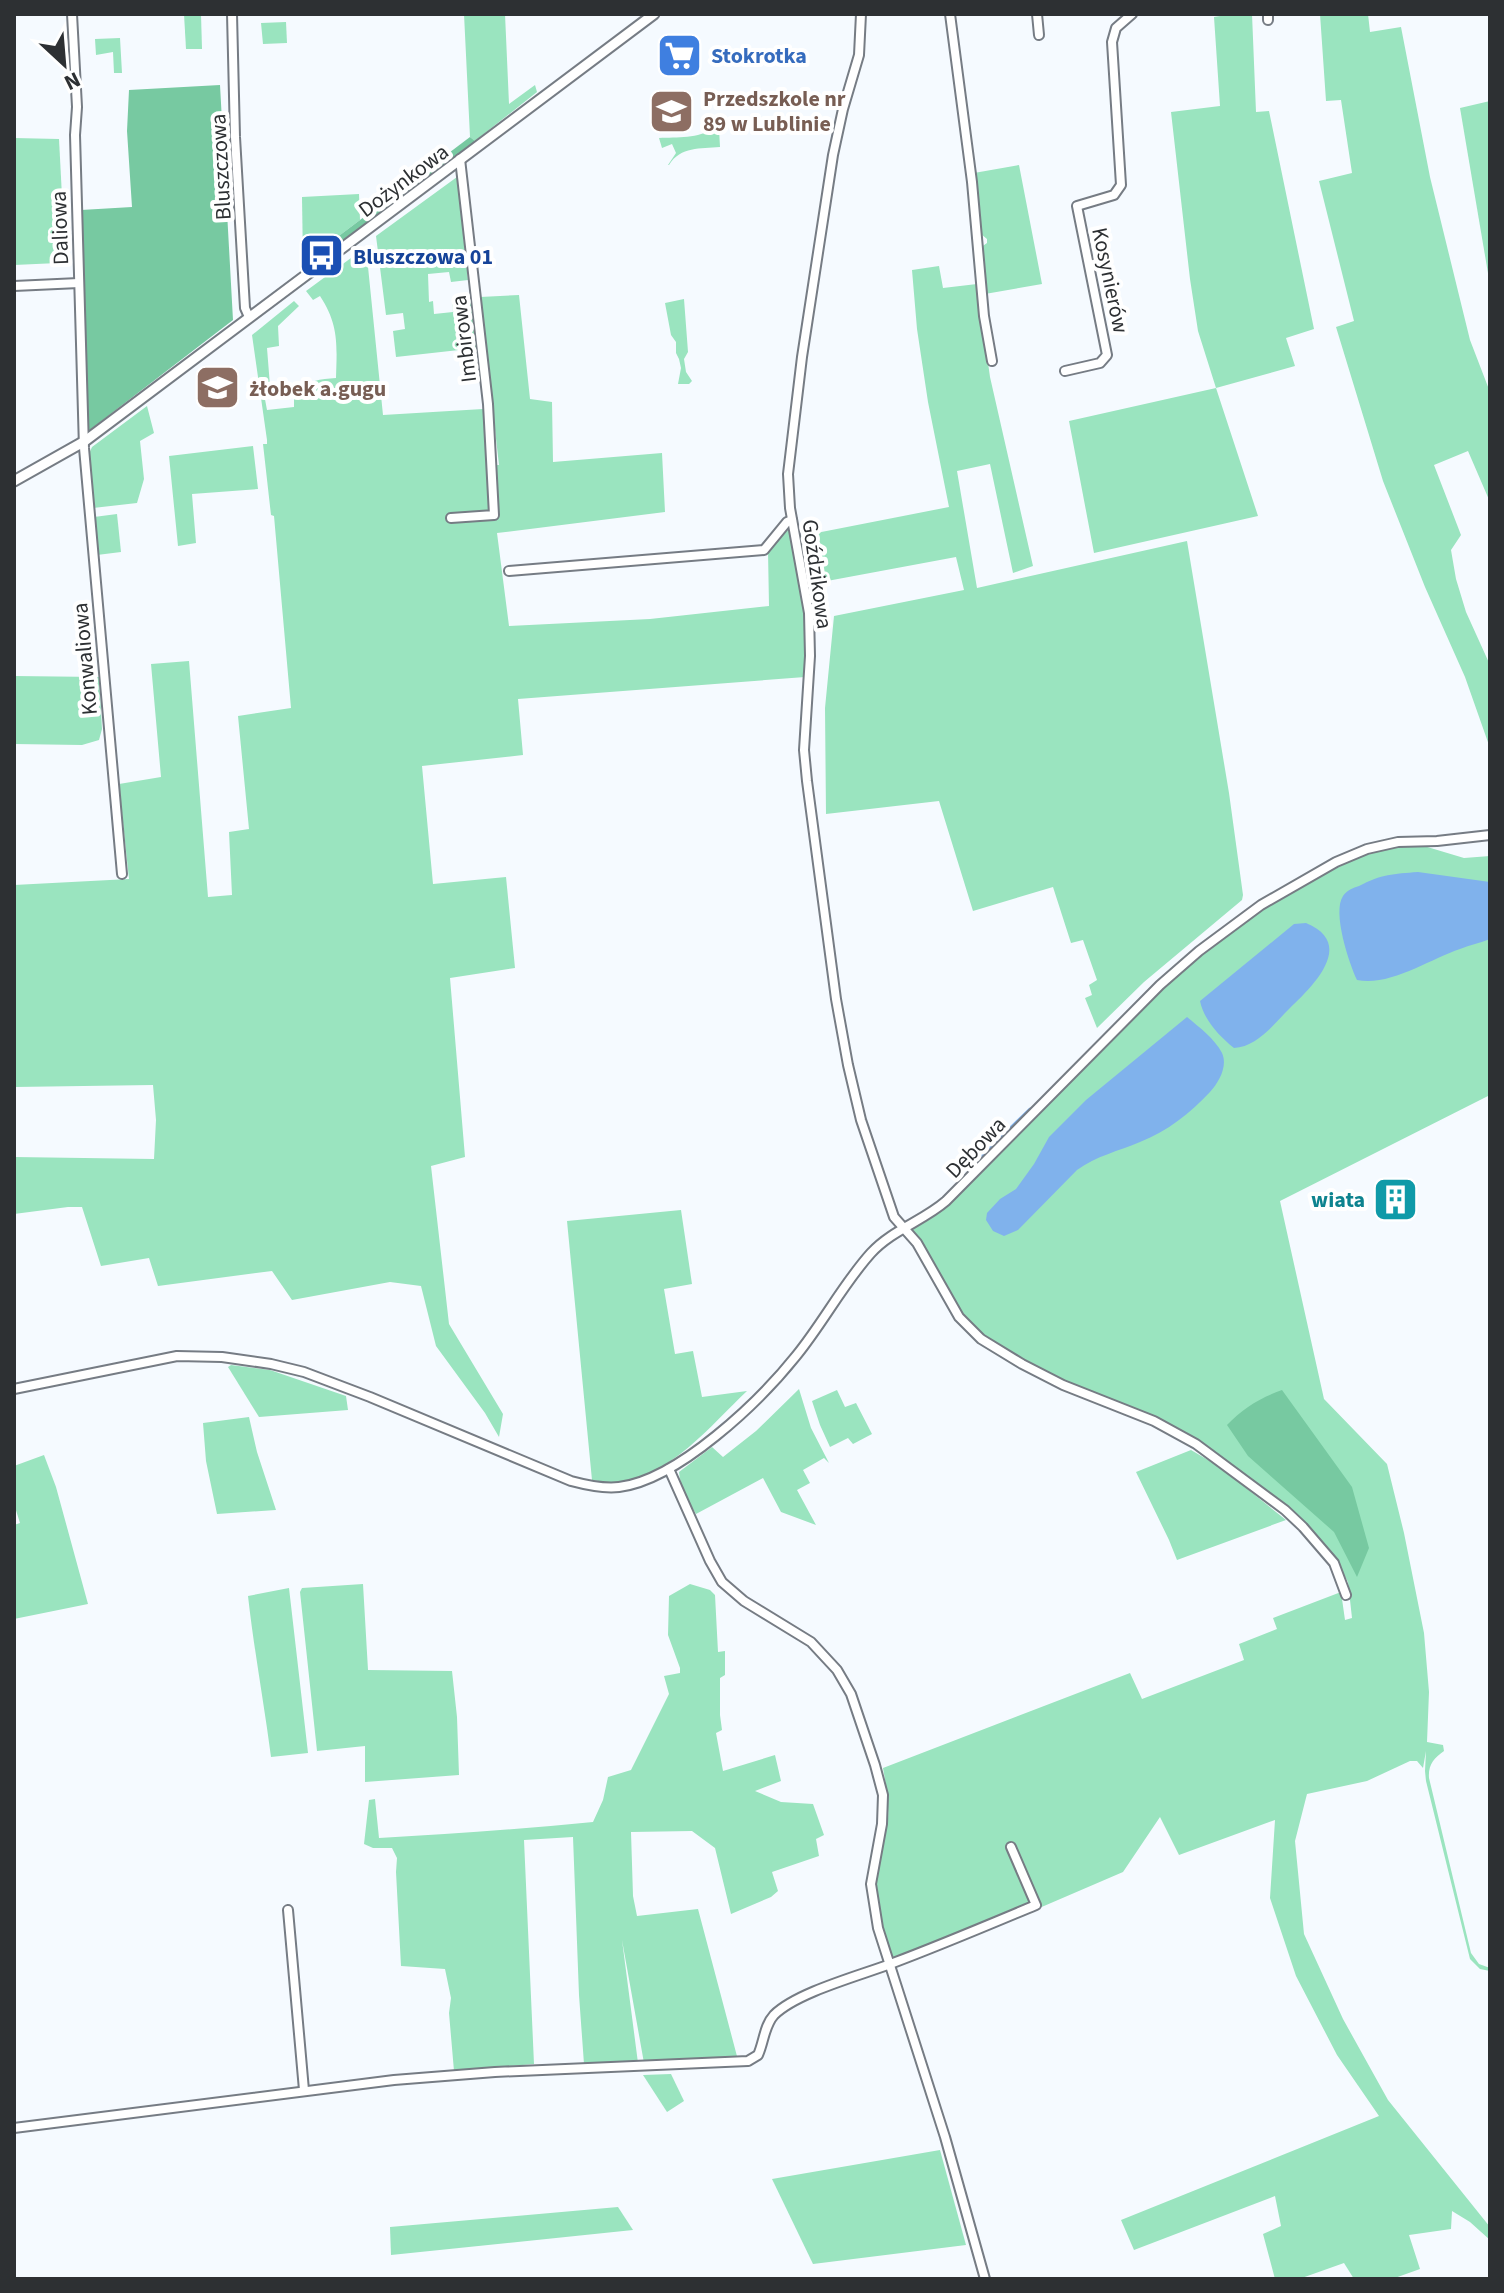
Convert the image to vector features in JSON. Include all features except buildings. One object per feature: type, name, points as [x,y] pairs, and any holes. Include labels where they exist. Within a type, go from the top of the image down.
[{"type":"street","name":"Daliowa","points":[[72,14],[85,441]]},
{"type":"street","name":"Bluszczowa","points":[[232,14],[235,137],[245,308],[249,317]]},
{"type":"street","name":"Dożynkowa","points":[[14,481],[85,441],[654,14]]},
{"type":"street","name":"Goździkowa","points":[[861,14],[859,55],[833,155],[802,357],[788,474],[792,520],[809,613],[810,656],[804,750],[831,968],[861,1120],[892,1214],[917,1243],[959,1317],[973,1333],[1063,1385],[1154,1421],[1196,1444],[1303,1527],[1334,1563],[1346,1595]]},
{"type":"street","points":[[950,14],[972,182],[984,316],[992,361]]},
{"type":"street","points":[[1037,14],[1039,35]]},
{"type":"street","name":"Kosynierów","points":[[1065,371],[1100,363],[1107,355],[1077,206],[1114,195],[1121,185],[1112,42],[1116,28],[1132,14]]},
{"type":"street","name":"Imbirowa","points":[[451,518],[494,515],[488,404],[460,159]]},
{"type":"street","points":[[14,286],[79,283]]},
{"type":"street","name":"Konwaliowa","points":[[85,441],[122,874]]},
{"type":"street","points":[[509,571],[764,550],[792,520]]},
{"type":"street","name":"Dębowa","points":[[14,1389],[169,1357],[206,1356],[271,1364],[315,1376],[560,1477],[603,1488],[638,1483],[669,1469],[760,1397],[797,1356],[871,1253],[946,1201],[1178,969],[1261,905],[1339,861],[1367,849],[1398,842],[1490,835]]},
{"type":"street","points":[[669,1469],[722,1582],[744,1601],[811,1642],[833,1664],[848,1688],[883,1795],[882,1824],[871,1890],[878,1928],[945,2137],[985,2279]]},
{"type":"street","points":[[14,2128],[366,2082],[495,2072],[752,2060],[758,2055],[769,2022],[780,2010],[828,1987],[1036,1905],[1011,1847]]},
{"type":"street","points":[[288,1910],[304,2090]]},
{"type":"green space","points":[[184,14],[201,14],[202,49],[186,49]]},
{"type":"green space","points":[[464,14],[505,14],[509,104],[535,85],[537,92],[475,141],[470,137]]},
{"type":"green space","points":[[1252,14],[1256,112],[1269,111],[1314,329],[1286,338],[1295,366],[1216,388],[1198,331],[1171,112],[1220,106],[1214,17]]},
{"type":"green space","points":[[1320,14],[1368,14],[1370,32],[1401,27],[1430,177],[1470,340],[1490,392],[1490,502],[1468,451],[1434,465],[1461,535],[1451,550],[1456,579],[1466,612],[1490,665],[1490,748],[1465,677],[1383,481],[1336,327],[1354,321],[1319,181],[1352,173],[1341,100],[1326,101]]},
{"type":"green space","points":[[286,22],[287,43],[263,44],[261,23]]},
{"type":"green space","points":[[120,38],[122,73],[114,73],[113,52],[96,55],[95,39]]},
{"type":"green space","points":[[220,85],[233,320],[87,432],[81,210],[132,207],[127,131],[129,90]]},
{"type":"green space","points":[[1490,101],[1490,285],[1460,108]]},
{"type":"green space","points":[[719,128],[720,147],[685,151],[668,165],[676,153],[672,144],[662,148],[659,138],[695,136]]},
{"type":"green space","points":[[470,137],[475,141],[470,146],[306,269],[303,263]]},
{"type":"green space","points":[[14,138],[59,139],[65,254],[58,263],[14,265]]},
{"type":"green space","points":[[1019,165],[1042,284],[985,294],[980,248],[987,243],[987,239],[981,234],[974,173]]},
{"type":"green space","points":[[457,177],[468,280],[451,282],[449,272],[428,274],[429,302],[433,301],[434,314],[453,312],[452,302],[466,297],[472,300],[477,348],[396,357],[393,331],[405,329],[403,313],[386,315],[376,236]]},
{"type":"green space","points":[[359,194],[360,220],[303,263],[302,197]]},
{"type":"green space","points":[[366,247],[383,415],[483,409],[490,465],[499,465],[480,297],[519,295],[530,399],[552,402],[553,462],[662,453],[665,512],[497,533],[509,626],[650,619],[769,606],[768,551],[789,529],[804,599],[805,677],[518,699],[523,755],[422,766],[433,884],[506,877],[515,968],[450,978],[465,1157],[431,1166],[449,1324],[503,1414],[499,1437],[436,1346],[421,1286],[390,1282],[292,1300],[272,1271],[158,1286],[149,1258],[101,1266],[82,1207],[14,1214],[14,1157],[154,1159],[156,1120],[153,1085],[14,1087],[14,885],[129,879],[119,784],[161,777],[151,664],[189,661],[208,897],[232,895],[229,832],[249,829],[238,716],[291,708],[274,516],[271,515],[263,444],[267,444],[267,440],[252,335],[294,301],[299,306],[278,326],[279,346],[267,348],[270,386],[264,394],[267,410],[294,407],[294,389],[315,381],[336,378],[336,345],[331,316],[320,296],[313,300],[306,291]]},
{"type":"green space","points":[[939,266],[943,288],[977,284],[990,377],[1033,566],[1013,573],[990,464],[957,471],[977,588],[1187,541],[1243,895],[1242,900],[1144,982],[1097,1028],[1085,998],[1092,995],[1089,985],[1097,980],[1083,940],[1071,943],[1053,887],[973,911],[939,801],[826,814],[825,708],[834,616],[964,590],[956,557],[811,584],[801,536],[949,507],[928,402],[912,270]]},
{"type":"green space","points":[[684,299],[688,352],[684,359],[686,372],[692,381],[678,384],[681,368],[665,303]]},
{"type":"green space","points":[[1216,388],[1258,516],[1094,553],[1069,421]]},
{"type":"green space","points":[[147,406],[154,433],[140,441],[144,479],[137,503],[93,508],[88,456],[92,447]]},
{"type":"green space","points":[[253,446],[258,489],[192,494],[196,543],[178,546],[169,456]]},
{"type":"green space","points":[[117,514],[121,552],[97,555],[94,517]]},
{"type":"green space","points":[[14,676],[99,677],[102,729],[99,740],[82,745],[14,744]]},
{"type":"green space","points":[[1398,844],[1424,846],[1464,858],[1490,856],[1490,1095],[1280,1201],[1324,1399],[1387,1464],[1424,1633],[1429,1692],[1427,1742],[1443,1745],[1444,1751],[1432,1762],[1429,1778],[1471,1953],[1479,1964],[1490,1968],[1490,1971],[1480,1969],[1470,1959],[1426,1781],[1426,1751],[1423,1768],[1417,1761],[1410,1761],[1367,1781],[1307,1794],[1295,1841],[1304,1934],[1343,2019],[1388,2100],[1490,2227],[1490,2240],[1452,2211],[1451,2229],[1409,2235],[1420,2269],[1392,2279],[1354,2279],[1344,2263],[1299,2279],[1275,2279],[1263,2234],[1281,2226],[1275,2196],[1134,2250],[1121,2220],[1379,2116],[1337,2055],[1296,1976],[1270,1898],[1275,1820],[1179,1855],[1160,1817],[1123,1872],[894,1966],[880,1921],[875,1886],[888,1819],[883,1768],[1130,1673],[1142,1699],[1244,1660],[1239,1644],[1277,1629],[1273,1618],[1341,1592],[1345,1620],[1352,1618],[1348,1582],[1333,1554],[1323,1550],[1303,1527],[1196,1444],[1063,1385],[973,1333],[931,1270],[912,1227],[939,1207],[1153,995],[1240,916],[1371,851]]},
{"type":"green space","points":[[681,1210],[692,1284],[664,1289],[675,1354],[693,1351],[702,1397],[747,1391],[688,1447],[655,1470],[617,1482],[592,1480],[567,1221]]},
{"type":"green space","points":[[228,1367],[270,1370],[346,1396],[348,1410],[259,1417]]},
{"type":"green space","points":[[799,1389],[811,1428],[829,1463],[824,1458],[803,1470],[810,1483],[797,1490],[816,1525],[781,1512],[763,1478],[696,1514],[687,1499],[679,1472],[712,1447],[723,1457],[756,1431]]},
{"type":"green space","points":[[837,1390],[845,1407],[856,1403],[872,1434],[853,1444],[848,1438],[830,1447],[812,1401]]},
{"type":"green space","points":[[1282,1390],[1352,1487],[1369,1548],[1357,1577],[1334,1532],[1248,1456],[1227,1425],[1252,1404]]},
{"type":"green space","points":[[249,1417],[276,1510],[217,1514],[206,1461],[203,1423]]},
{"type":"green space","points":[[1191,1450],[1220,1467],[1286,1520],[1177,1560],[1136,1472]]},
{"type":"green space","points":[[44,1455],[56,1487],[88,1604],[14,1619],[14,1525],[20,1523],[14,1504],[14,1466]]},
{"type":"green space","points":[[363,1584],[368,1670],[452,1671],[459,1775],[365,1782],[365,1746],[317,1751],[300,1592],[302,1588]]},
{"type":"green space","points":[[690,1584],[710,1590],[715,1595],[718,1652],[725,1651],[725,1675],[720,1678],[722,1730],[716,1733],[723,1771],[775,1755],[781,1781],[755,1791],[781,1802],[813,1804],[824,1835],[816,1839],[819,1856],[772,1872],[778,1891],[771,1897],[731,1914],[715,1848],[692,1831],[631,1832],[633,1896],[637,1916],[698,1909],[738,2060],[644,2063],[622,1940],[638,2063],[584,2064],[573,1837],[524,1840],[534,2064],[454,2071],[449,2013],[451,1998],[445,1969],[401,1966],[397,1858],[392,1848],[373,1848],[364,1844],[369,1800],[375,1799],[379,1838],[593,1822],[603,1800],[608,1777],[631,1770],[669,1694],[664,1676],[680,1673],[668,1635],[669,1596]]},
{"type":"green space","points":[[289,1588],[308,1753],[271,1757],[248,1596]]},
{"type":"green space","points":[[671,2074],[684,2101],[667,2112],[643,2075]]},
{"type":"green space","points":[[940,2150],[966,2245],[813,2264],[772,2179]]},
{"type":"green space","points":[[618,2207],[633,2230],[391,2255],[390,2227]]},
{"type":"water","points":[[1418,872],[1490,882],[1490,939],[1396,976],[1382,980],[1357,980],[1340,925],[1343,896],[1381,877]]},
{"type":"water","points":[[1306,923],[1321,932],[1328,942],[1329,954],[1325,966],[1309,989],[1264,1034],[1250,1044],[1234,1048],[1213,1027],[1200,1001],[1294,924]]},
{"type":"water","points":[[1187,1017],[1211,1038],[1224,1058],[1222,1074],[1210,1092],[1169,1127],[1077,1170],[1018,1230],[1004,1236],[993,1231],[986,1220],[987,1213],[1000,1199],[1016,1189],[1049,1137],[1086,1100]]},
{"type":"waterway","points":[[969,1168],[1030,1109]]},
{"type":"place","name":"Stokrotka","points":[[680,55]]},
{"type":"place","name":"Przedszkole nr 89 w Lublinie","points":[[672,111]]},
{"type":"place","name":"Bluszczowa 01","points":[[322,256]]},
{"type":"place","name":"żłobek a.gugu","points":[[218,388]]},
{"type":"place","name":"wiata","points":[[1396,1199]]}]
